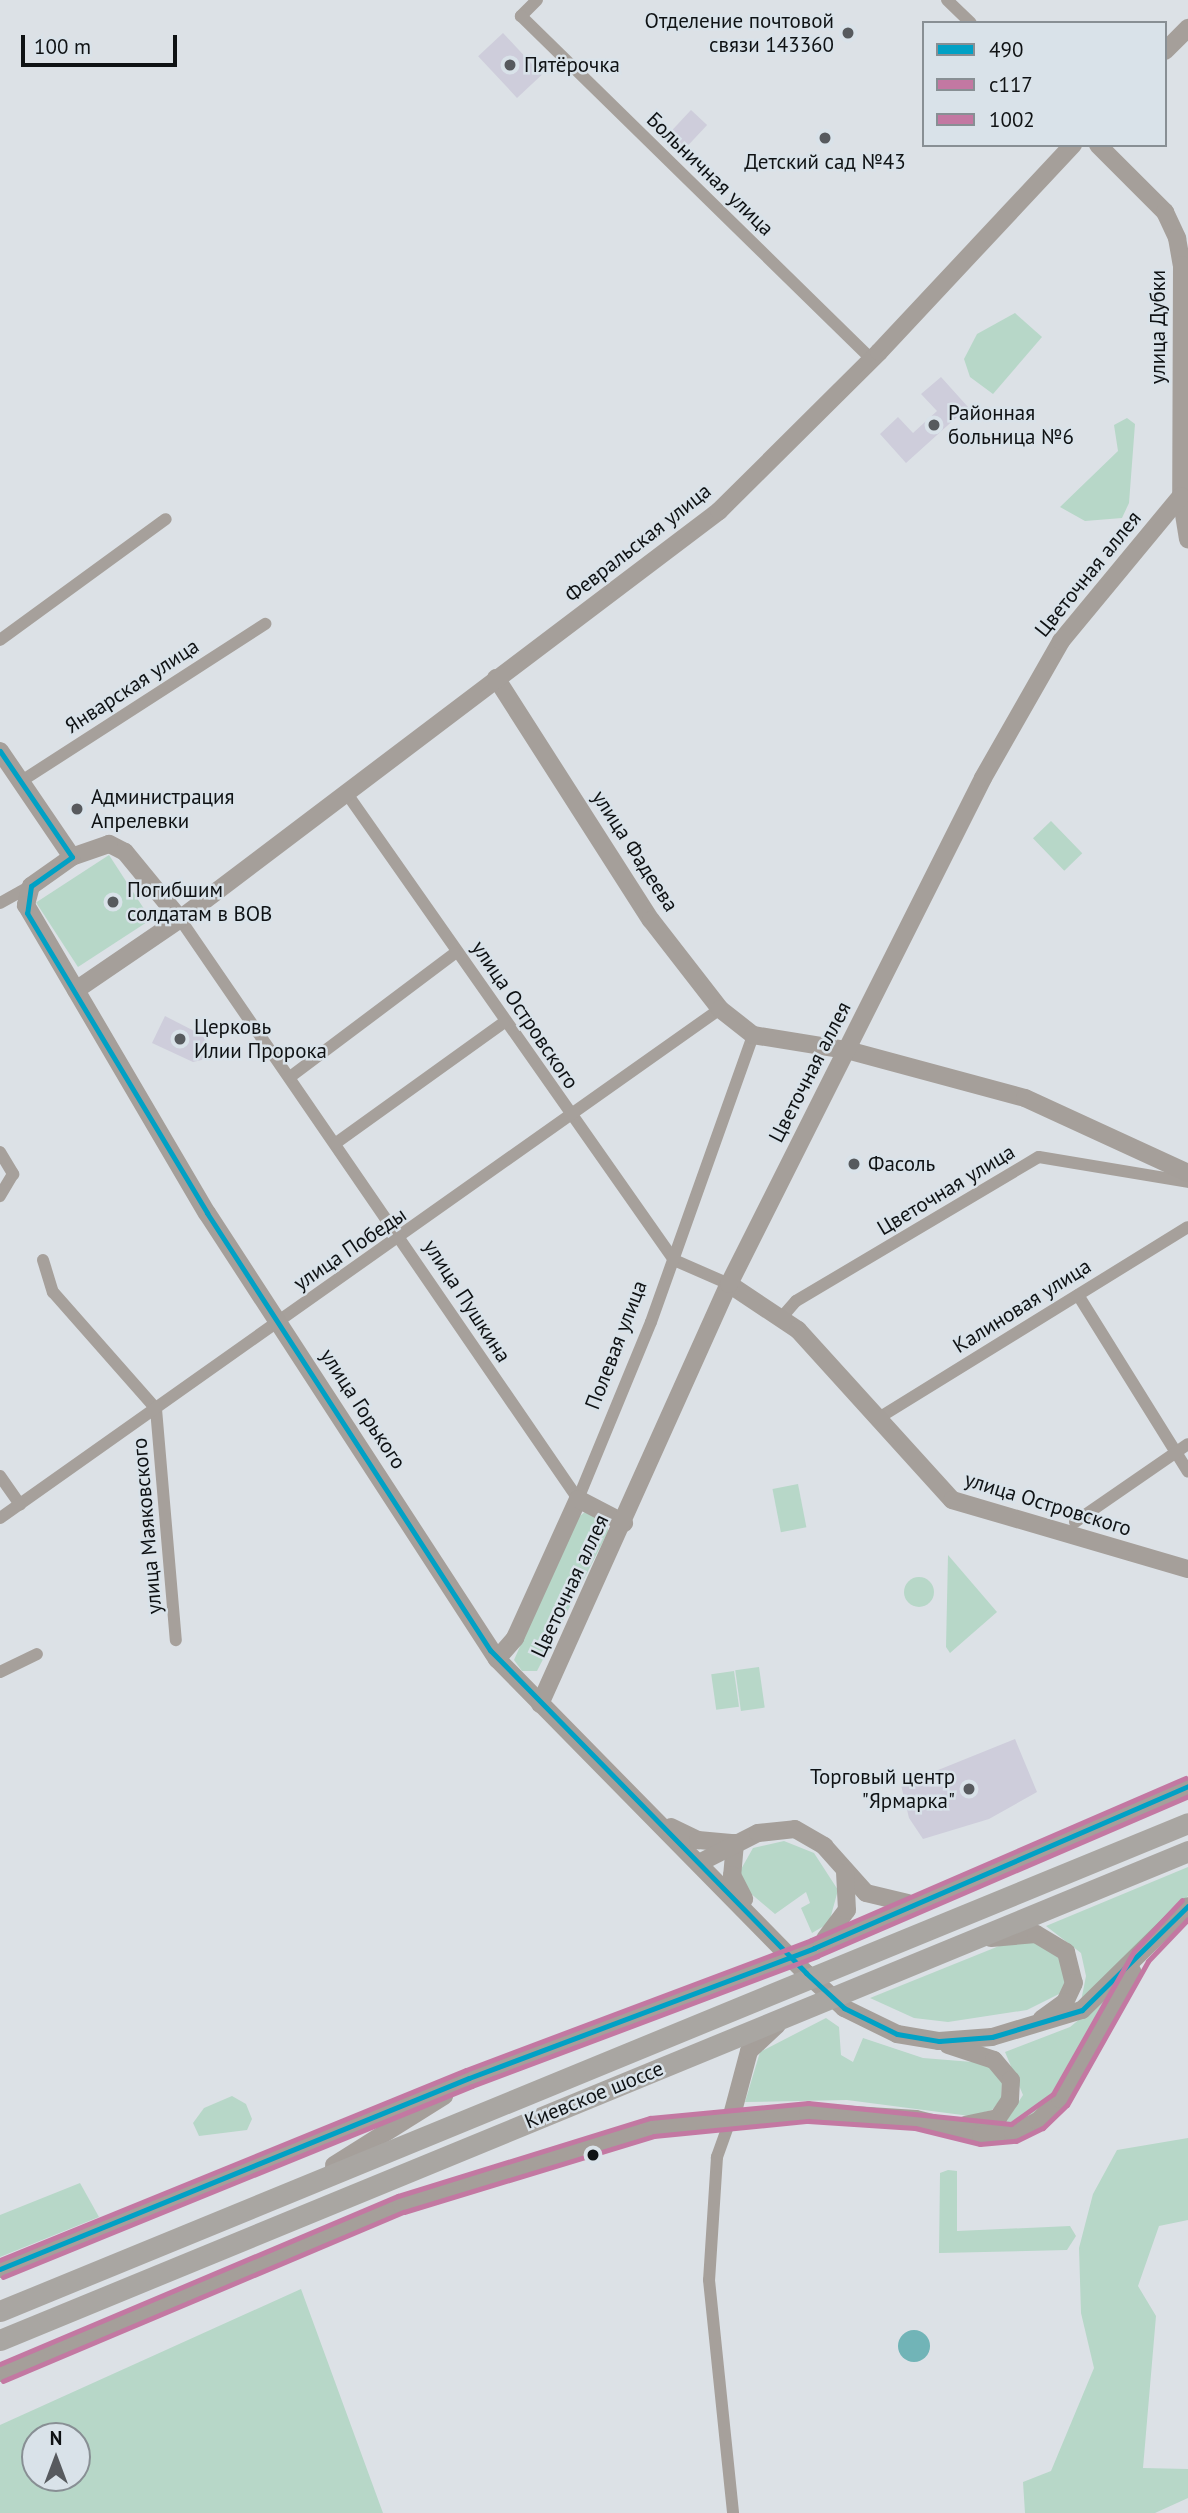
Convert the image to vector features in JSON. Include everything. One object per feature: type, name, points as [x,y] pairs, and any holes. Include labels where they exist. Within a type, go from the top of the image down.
[{"type":"highway","name":"Киевское шоссе","points":[[0,2311],[298,2186],[1188,1823]]},
{"type":"highway","name":"Киевское шоссе","points":[[0,2340],[1188,1851]]},
{"type":"main road","points":[[1167,49],[1188,27]]},
{"type":"main road","name":"Февральская улица","points":[[76,990],[180,919],[345,791],[719,511],[872,360],[1071,147]]},
{"type":"main road","name":"улица Дубки","points":[[1100,147],[1166,212],[1177,238],[1181,496],[1188,539]]},
{"type":"main road","name":"Цветочная аллея","points":[[540,1704],[624,1523],[729,1284],[1047,663],[1181,496]]},
{"type":"main road","name":"улица Фадеева","points":[[496,678],[651,920],[720,1009],[753,1035]]},
{"type":"main road","points":[[0,751],[72,856]]},
{"type":"main road","points":[[31,886],[72,856],[95,844],[125,852],[180,919]]},
{"type":"main road","name":"улица Горького","points":[[31,886],[27,913],[277,1321],[497,1659],[656,1818]]},
{"type":"main road","points":[[753,1035],[847,1050],[1025,1098],[1188,1173]]},
{"type":"main road","name":"улица Островского","points":[[729,1284],[782,1317],[951,1500],[1188,1569]]},
{"type":"main road","points":[[578,1499],[624,1523]]},
{"type":"main road","name":"Полевая улица","points":[[497,1659],[515,1638],[578,1499]]},
{"type":"main road","points":[[0,2269],[469,2078],[814,1948],[1188,1786]]},
{"type":"main road","points":[[656,1818],[691,1838],[735,1843]]},
{"type":"main road","points":[[656,1818],[839,2004],[885,2029],[939,2041],[994,2060],[1012,2087],[1007,2105],[993,2122],[944,2125]]},
{"type":"main road","points":[[699,1863],[735,1843],[769,1830],[801,1831],[824,1846],[845,1873],[877,1899],[915,1903]]},
{"type":"main road","points":[[735,1843],[733,1880],[768,1934]]},
{"type":"main road","points":[[814,1948],[845,1915],[845,1873]]},
{"type":"main road","points":[[939,2041],[1027,2028],[1082,2010],[1141,1956],[1188,1906]]},
{"type":"main road","points":[[963,1945],[1023,1933],[1050,1939],[1066,1952],[1074,1975],[1068,1998],[1027,2028]]},
{"type":"main road","points":[[0,2373],[449,2188],[652,2127],[732,2115],[841,2113],[1002,2135],[1046,2115],[1141,1956]]},
{"type":"main road","points":[[732,2115],[749,2051],[791,2013]]},
{"type":"main road","points":[[298,2186],[387,2136],[469,2078]]},
{"type":"street","name":"Больничная улица","points":[[537,0],[521,16],[872,360]]},
{"type":"street","points":[[947,0],[969,21]]},
{"type":"street","points":[[0,640],[166,519]]},
{"type":"street","name":"Январская улица","points":[[20,782],[265,624]]},
{"type":"street","name":"улица Островского","points":[[345,791],[570,1121],[674,1260]]},
{"type":"street","points":[[0,903],[31,886]]},
{"type":"street","name":"улица Пушкина","points":[[180,919],[402,1237],[578,1499]]},
{"type":"street","points":[[290,1077],[455,953]]},
{"type":"street","name":"улица Победы","points":[[0,1518],[277,1321],[570,1121],[720,1009]]},
{"type":"street","points":[[336,1143],[503,1023]]},
{"type":"street","name":"Полевая улица","points":[[578,1499],[674,1260],[753,1035]]},
{"type":"street","points":[[0,1152],[13,1174],[4,1192]]},
{"type":"street","name":"Цветочная улица","points":[[782,1317],[796,1301],[1039,1157],[1188,1182]]},
{"type":"street","name":"Калиновая улица","points":[[877,1419],[1188,1227]]},
{"type":"street","points":[[43,1260],[53,1292],[156,1409]]},
{"type":"street","points":[[674,1260],[729,1284]]},
{"type":"street","points":[[1078,1295],[1188,1472]]},
{"type":"street","name":"улица Маяковского","points":[[156,1409],[176,1640]]},
{"type":"street","points":[[1075,1522],[1188,1444]]},
{"type":"street","points":[[0,1476],[20,1505]]},
{"type":"street","points":[[0,1672],[37,1654]]},
{"type":"street","points":[[732,2115],[717,2157],[709,2280],[733,2513]]},
{"type":"green space","points":[[1015,313],[1042,337],[993,394],[970,377],[964,359],[977,334]]},
{"type":"green space","points":[[1127,418],[1135,424],[1129,503],[1122,518],[1085,521],[1060,507],[1118,451],[1114,425]]},
{"type":"green space","points":[[1051,821],[1082,853],[1064,871],[1033,838]]},
{"type":"green space","points":[[109,855],[151,920],[78,967],[36,902]]},
{"type":"green space","points":[[798,1484],[806,1527],[781,1532],[772,1489]]},
{"type":"green space","points":[[585,1512],[608,1523],[608,1532],[537,1671],[522,1671],[514,1660],[576,1519]]},
{"type":"green space","points":[[948,1555],[997,1612],[950,1653],[946,1647]]},
{"type":"green space","points":[[919,1577],[925,1578],[933,1586],[933,1598],[925,1606],[919,1607],[913,1606],[905,1598],[904,1592],[905,1586],[913,1578]]},
{"type":"green space","points":[[759,1667],[765,1708],[741,1711],[735,1670]]},
{"type":"green space","points":[[734,1671],[739,1707],[716,1710],[711,1674]]},
{"type":"green space","points":[[784,1841],[814,1853],[838,1890],[829,1923],[812,1933],[801,1908],[810,1903],[806,1892],[775,1914],[749,1892],[740,1871],[753,1848]]},
{"type":"green space","points":[[1188,1867],[1188,1896],[1081,2001],[1086,1976],[1081,1953],[1046,1926]]},
{"type":"green space","points":[[1035,1940],[1059,1952],[1067,1982],[1061,1993],[1027,2010],[948,2022],[914,2018],[870,1998],[1009,1942]]},
{"type":"green space","points":[[1108,1996],[1062,2083],[1039,2112],[1001,2129],[1023,2095],[1005,2052],[1070,2027]]},
{"type":"green space","points":[[826,2018],[839,2027],[841,2055],[853,2062],[863,2038],[923,2058],[985,2063],[1002,2082],[1001,2099],[992,2110],[970,2116],[847,2100],[745,2102],[760,2052]]},
{"type":"green space","points":[[232,2096],[246,2104],[252,2119],[247,2130],[199,2136],[193,2123],[204,2108]]},
{"type":"green space","points":[[1188,2138],[1188,2220],[1159,2226],[1138,2286],[1156,2316],[1143,2468],[1188,2469],[1188,2498],[1155,2513],[1025,2513],[1023,2482],[1051,2471],[1094,2368],[1081,2313],[1079,2248],[1093,2194],[1117,2150]]},
{"type":"green space","points":[[957,2171],[957,2231],[1070,2226],[1076,2236],[1067,2250],[939,2253],[940,2173]]},
{"type":"green space","points":[[80,2183],[99,2217],[0,2257],[0,2215]]},
{"type":"green space","points":[[301,2289],[383,2513],[0,2513],[0,2425]]},
{"type":"water","points":[[914,2330],[925,2335],[930,2346],[925,2357],[914,2362],[903,2357],[898,2346],[903,2335]]},
{"type":"building","name":"Пятёрочка","points":[[503,33],[542,75],[517,98],[478,56]]},
{"type":"building","points":[[691,110],[707,125],[682,152],[666,137]]},
{"type":"building","name":"Районная больница №6","points":[[941,377],[968,407],[906,463],[880,434],[898,417],[913,433],[937,411],[921,394]]},
{"type":"building","name":"Церковь Илии Пророка","points":[[165,1016],[202,1035],[211,1048],[206,1059],[193,1062],[152,1043]]},
{"type":"building","name":"Торговый центр \"Ярмарка\"","points":[[1015,1739],[1037,1792],[989,1819],[923,1839],[909,1818],[901,1785]]},
{"type":"transit line","name":"490","points":[[0,751],[72,857],[31,886],[27,913],[207,1213],[490,1650],[806,1973],[844,2008],[897,2034],[939,2041],[992,2037],[1082,2010],[1188,1906]]},
{"type":"transit line","name":"1002","points":[[0,2260],[466,2070],[811,1940],[1185,1778]]},
{"type":"transit line","name":"490","points":[[0,2269],[469,2078],[814,1948],[1188,1786]]},
{"type":"transit line","name":"с117","points":[[3,2277],[472,2086],[817,1956],[1188,1796]]},
{"type":"transit line","name":"1002","points":[[0,2364],[398,2196],[650,2118],[808,2103],[1011,2124],[1053,2094],[1134,1951],[1182,1900]]},
{"type":"transit line","name":"с117","points":[[3,2381],[404,2212],[654,2136],[808,2121],[915,2128],[980,2144],[1016,2141],[1043,2128],[1067,2105],[1148,1961],[1188,1919]]},
{"type":"place","name":"Отделение почтовой связи 143360","points":[[848,33]]},
{"type":"place","name":"Пятёрочка","points":[[510,65]]},
{"type":"place","name":"Детский сад №43","points":[[825,138]]},
{"type":"place","name":"Районная больница №6","points":[[934,425]]},
{"type":"place","name":"Администрация Апрелевки","points":[[77,809]]},
{"type":"place","name":"Погибшим солдатам в ВОВ","points":[[113,902]]},
{"type":"place","name":"Церковь Илии Пророка","points":[[180,1039]]},
{"type":"place","name":"Фасоль","points":[[854,1164]]},
{"type":"place","name":"Торговый центр \"Ярмарка\"","points":[[969,1789]]}]
